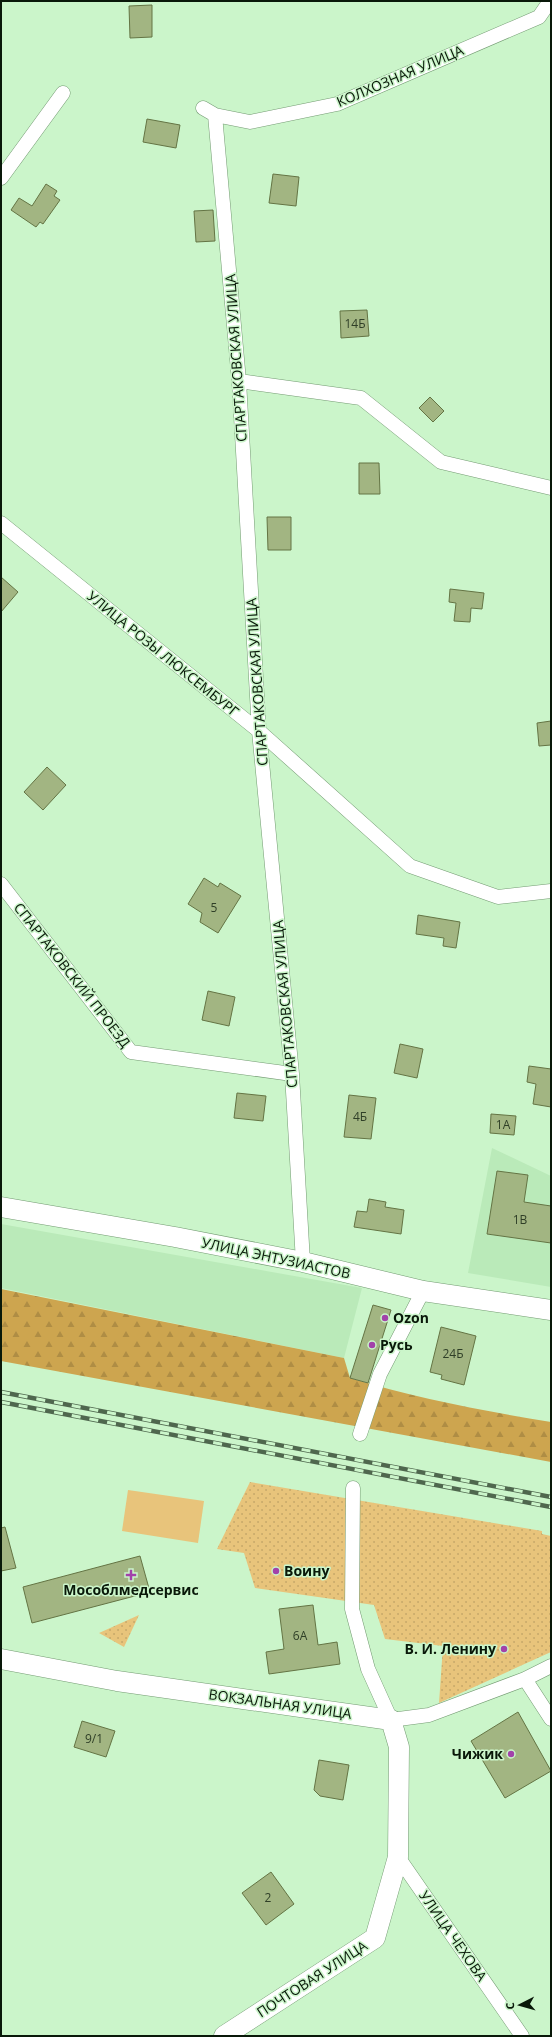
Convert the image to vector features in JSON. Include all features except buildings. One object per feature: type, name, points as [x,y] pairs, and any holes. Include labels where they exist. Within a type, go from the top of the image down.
[{"type":"street","name":"КОЛХОЗНАЯ УЛИЦА","points":[[215,115],[250,122],[337,104],[539,17],[550,1]]},
{"type":"street","points":[[1,178],[63,93]]},
{"type":"street","points":[[203,108],[215,115]]},
{"type":"street","name":"СПАРТАКОВСКАЯ УЛИЦА","points":[[215,115],[239,381],[259,732],[292,1074],[303,1262]]},
{"type":"street","points":[[239,381],[361,398],[441,462],[551,488]]},
{"type":"street","name":"УЛИЦА РОЗЫ ЛЮКСЕМБУРГ","points":[[1,523],[259,732],[410,866],[498,897],[551,891]]},
{"type":"street","name":"СПАРТАКОВСКИЙ ПРОЕЗД","points":[[1,884],[131,1052],[292,1074]]},
{"type":"street","name":"УЛИЦА ЭНТУЗИАСТОВ","points":[[1,1208],[175,1237],[303,1262],[424,1291],[551,1310]]},
{"type":"street","points":[[360,1434],[380,1374],[424,1291]]},
{"type":"street","name":"ПОЧТОВАЯ УЛИЦА","points":[[224,2036],[375,1938],[398,1857],[399,1746],[391,1720],[368,1670],[352,1609],[351,1578],[353,1488]]},
{"type":"street","name":"ВОКЗАЛЬНАЯ УЛИЦА","points":[[1,1659],[117,1681],[391,1720],[429,1716],[525,1679],[551,1666]]},
{"type":"street","points":[[525,1679],[551,1719]]},
{"type":"street","name":"УЛИЦА ЧЕХОВА","points":[[398,1857],[522,2036]]},
{"type":"shaded area","points":[[492,1148],[551,1176],[551,1287],[468,1273]]},
{"type":"shaded area","points":[[1,1224],[362,1288],[344,1358],[1,1288]]},
{"type":"shaded area","points":[[250,1482],[542,1531],[542,1534],[551,1536],[551,1652],[439,1703],[443,1646],[385,1639],[374,1605],[255,1588],[244,1553],[217,1549]]},
{"type":"shaded area","points":[[128,1490],[204,1501],[198,1543],[122,1531]]},
{"type":"shaded area","points":[[139,1615],[124,1647],[99,1633]]},
{"type":"green space","points":[[1,1289],[344,1358],[350,1378],[400,1392],[450,1403],[551,1422],[551,1462],[1,1361]]},
{"type":"railway","points":[[1,1392],[551,1497]]},
{"type":"railway","points":[[1,1402],[551,1507]]},
{"type":"place","name":"Ozon","points":[[385,1318]]},
{"type":"place","name":"Русь","points":[[372,1345]]},
{"type":"place","name":"Воину","points":[[276,1571]]},
{"type":"place","name":"Мособлмедсервис","points":[[131,1575]]},
{"type":"place","name":"В. И. Ленину","points":[[504,1649]]},
{"type":"place","name":"Чижик","points":[[511,1754]]}]
